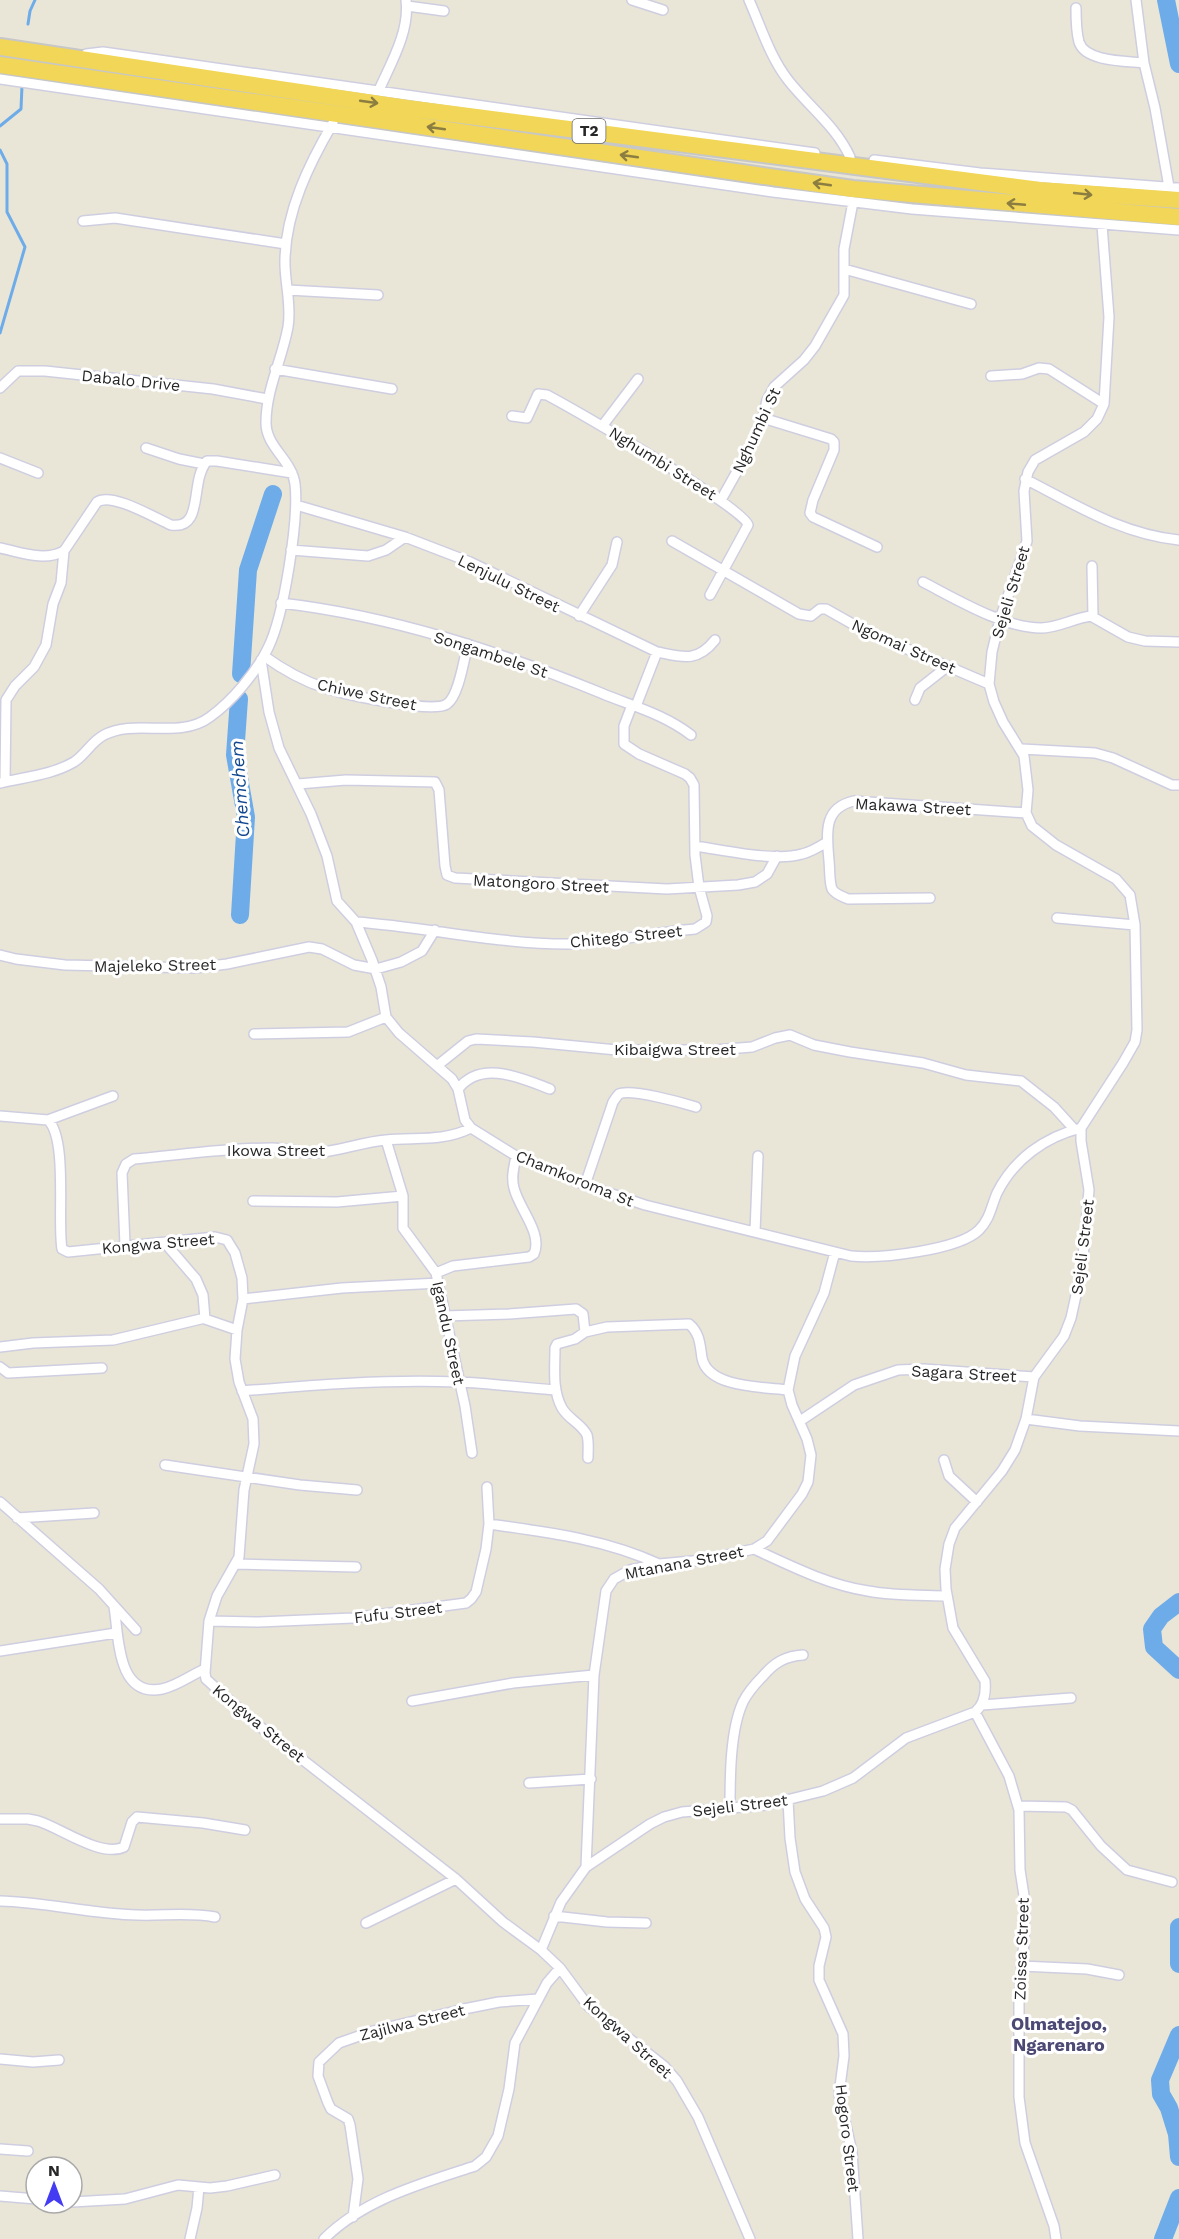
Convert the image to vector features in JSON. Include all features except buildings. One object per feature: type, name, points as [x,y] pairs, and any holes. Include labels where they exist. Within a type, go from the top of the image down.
[{"type":"highway","name":"T2","points":[[0,46],[61,56],[193,85]]},
{"type":"highway","name":"T2","points":[[0,65],[276,96],[419,109],[1040,190],[1176,192]]},
{"type":"highway","name":"T2","points":[[276,96],[335,120],[853,189],[1177,226]]},
{"type":"street","points":[[632,0],[663,10]]},
{"type":"street","points":[[749,0],[777,63],[788,80],[835,131],[849,157]]},
{"type":"street","points":[[61,56],[103,52],[849,157],[980,173],[1176,192],[1144,63],[1136,0]]},
{"type":"street","points":[[379,90],[397,51],[407,3],[444,11]]},
{"type":"street","points":[[1076,8],[1078,40],[1083,49],[1096,57],[1144,63]]},
{"type":"street","points":[[0,79],[335,120],[750,189],[853,202],[1102,225],[1177,226]]},
{"type":"street","points":[[292,473],[209,460],[204,464],[196,489],[193,513],[186,525],[171,525],[115,500],[100,499],[92,507],[64,551],[61,583],[53,604],[46,645],[34,667],[11,691],[5,704],[2,783],[55,771],[73,763],[106,734],[124,730],[178,728],[200,723],[220,708],[262,658],[272,638],[281,603],[291,550],[296,505],[292,473],[268,436],[266,425],[267,399],[289,324],[286,244],[294,209],[303,184],[315,155],[335,120]]},
{"type":"street","name":"Nghumbi St","points":[[721,500],[754,441],[767,400],[774,387],[804,360],[815,346],[844,295],[844,249],[853,202]]},
{"type":"street","points":[[83,221],[115,218],[286,244]]},
{"type":"street","points":[[1102,225],[1109,317],[1104,404],[1097,418],[1084,432],[1035,460],[1025,479],[1118,526],[1151,537],[1179,540]]},
{"type":"street","points":[[844,269],[971,304]]},
{"type":"street","points":[[288,290],[378,295]]},
{"type":"street","points":[[991,376],[1022,374],[1039,368],[1047,369],[1104,404]]},
{"type":"street","points":[[275,369],[392,388]]},
{"type":"street","name":"Dabalo Drive","points":[[0,388],[18,371],[45,371],[213,389],[267,399]]},
{"type":"street","points":[[603,425],[638,379]]},
{"type":"street","name":"Nghumbi Street","points":[[512,416],[527,418],[538,394],[542,394],[603,425],[721,500],[748,522],[710,595]]},
{"type":"street","points":[[763,418],[831,439],[834,442],[834,450],[813,500],[810,513],[813,517],[877,547]]},
{"type":"street","points":[[146,447],[179,459],[204,464]]},
{"type":"street","points":[[0,458],[38,473]]},
{"type":"street","name":"Sejeli Street","points":[[1025,479],[1023,508],[1027,541],[1000,619],[992,652],[989,684],[1003,722],[1022,749],[1027,778],[1026,813]]},
{"type":"street","name":"Lenjulu Street","points":[[296,505],[405,537],[470,562],[657,652],[685,658],[694,657],[709,648],[715,640]]},
{"type":"street","points":[[291,550],[368,556],[380,553],[405,537]]},
{"type":"street","name":"Ngomai Street","points":[[672,541],[799,614],[812,616],[820,609],[826,609],[865,631],[989,684]]},
{"type":"street","points":[[579,616],[612,564],[617,542]]},
{"type":"street","points":[[0,548],[45,556],[57,555],[64,551]]},
{"type":"street","points":[[1092,566],[1093,616]]},
{"type":"street","points":[[923,582],[1000,619],[1039,628],[1093,616],[1128,637],[1145,641],[1179,642]]},
{"type":"street","name":"Songambele St","points":[[281,603],[352,614],[468,644],[518,660],[665,717],[691,735]]},
{"type":"street","name":"Chiwe Street","points":[[262,658],[324,688],[413,706],[435,708],[445,706],[454,696],[468,644]]},
{"type":"street","points":[[634,706],[657,652]]},
{"type":"street","points":[[262,658],[272,724],[286,764],[298,784],[327,856],[334,895],[356,922],[376,969],[386,1017],[399,1034],[453,1079],[458,1089],[465,1120],[471,1128]]},
{"type":"street","points":[[915,700],[920,688],[948,666]]},
{"type":"street","name":"Chitego Street","points":[[356,922],[510,940],[567,944],[695,929],[704,924],[707,919],[699,887],[693,782],[685,774],[639,754],[624,744],[624,726],[634,706]]},
{"type":"street","points":[[1022,749],[1095,753],[1113,758],[1172,785],[1179,785]]},
{"type":"street","name":"Matongoro Street","points":[[298,784],[346,780],[435,782],[439,790],[445,866],[447,875],[451,878],[584,886],[667,889],[699,887]]},
{"type":"street","name":"Makawa Street","points":[[930,898],[848,898],[836,894],[831,887],[827,842],[830,818],[835,809],[844,803],[854,801],[884,805],[1026,813]]},
{"type":"street","points":[[1026,813],[1032,826],[1056,845],[1090,863],[1123,885],[1132,900],[1138,1016],[1135,1042],[1123,1064],[1078,1128]]},
{"type":"street","points":[[695,846],[777,856],[801,855],[827,842]]},
{"type":"street","points":[[699,887],[755,882],[767,874],[777,856]]},
{"type":"street","points":[[1057,918],[1135,925]]},
{"type":"street","points":[[376,969],[401,962],[422,951],[435,930]]},
{"type":"street","name":"Majeleko Street","points":[[0,955],[65,965],[195,968],[227,964],[309,946],[322,949],[354,965],[376,969]]},
{"type":"street","points":[[254,1034],[348,1032],[386,1017]]},
{"type":"street","name":"Kibaigwa Street","points":[[438,1065],[468,1041],[476,1039],[616,1050],[714,1050],[752,1047],[790,1035],[814,1045],[923,1063],[966,1075],[1021,1081],[1078,1128]]},
{"type":"street","points":[[458,1089],[471,1076],[491,1073],[525,1079],[550,1089]]},
{"type":"street","points":[[585,1185],[613,1102],[619,1094],[628,1092],[670,1099],[696,1107]]},
{"type":"street","points":[[0,1116],[48,1120],[113,1096]]},
{"type":"street","name":"Kongwa Street","points":[[48,1120],[55,1130],[59,1161],[62,1249],[68,1252],[207,1237],[227,1240],[235,1252],[242,1278],[243,1299],[234,1359],[236,1372],[254,1426],[254,1444],[243,1504],[242,1541],[235,1564],[217,1596],[209,1622],[205,1669],[209,1683],[249,1718],[456,1879],[503,1922],[541,1950],[560,1968],[588,2006],[606,2023],[653,2056],[677,2081],[698,2117],[750,2239]]},
{"type":"street","name":"Chamkoroma St","points":[[471,1128],[516,1155],[585,1185],[645,1205],[851,1256],[878,1257],[967,1239],[975,1234],[986,1221],[997,1193],[1007,1177],[1024,1156],[1041,1144],[1078,1128]]},
{"type":"street","name":"Ikowa Street","points":[[125,1245],[122,1173],[126,1164],[134,1159],[206,1151],[275,1148],[320,1152],[386,1140],[434,1139],[457,1135],[471,1128]]},
{"type":"street","name":"Sejeli Street","points":[[541,1950],[561,1902],[586,1867],[635,1833],[664,1817],[682,1812],[730,1809],[788,1800],[845,1782],[858,1775],[906,1738],[979,1708],[986,1688],[985,1681],[953,1628],[945,1569],[955,1528],[1002,1471],[1015,1450],[1026,1419],[1035,1377],[1064,1336],[1071,1318],[1082,1269],[1089,1190],[1078,1128]]},
{"type":"street","points":[[243,1299],[437,1278],[405,1233],[402,1222],[403,1196],[386,1140]]},
{"type":"street","name":"Igandu Street","points":[[472,1453],[460,1382],[437,1278],[453,1266],[529,1257],[534,1254],[537,1239],[514,1188],[512,1177],[516,1155]]},
{"type":"street","points":[[754,1232],[758,1156]]},
{"type":"street","points":[[253,1201],[337,1202],[403,1196]]},
{"type":"street","points":[[165,1243],[196,1279],[203,1296],[205,1318]]},
{"type":"street","points":[[588,1458],[588,1437],[562,1408],[555,1390],[557,1344],[575,1339],[585,1332],[607,1327],[689,1324],[694,1328],[700,1341],[706,1369],[712,1375],[729,1382],[788,1389],[795,1356],[824,1293],[835,1252]]},
{"type":"street","points":[[444,1316],[576,1309],[583,1314],[585,1332]]},
{"type":"street","points":[[0,1347],[33,1343],[113,1340],[205,1318],[237,1330]]},
{"type":"street","points":[[0,1367],[8,1373],[102,1368]]},
{"type":"street","name":"Sagara Street","points":[[800,1421],[854,1385],[898,1370],[924,1369],[1035,1377]]},
{"type":"street","points":[[242,1391],[314,1385],[460,1382],[555,1390]]},
{"type":"street","name":"Mtanana Street","points":[[586,1867],[594,1675],[604,1597],[611,1581],[630,1570],[659,1564],[703,1560],[754,1549],[768,1540],[802,1494],[808,1482],[811,1455],[788,1389]]},
{"type":"street","points":[[1026,1419],[1080,1426],[1179,1431]]},
{"type":"street","points":[[944,1460],[949,1476],[977,1502]]},
{"type":"street","points":[[165,1465],[300,1485],[357,1490]]},
{"type":"street","name":"Fufu Street","points":[[209,1622],[353,1618],[466,1603],[476,1592],[486,1549],[489,1524],[486,1487]]},
{"type":"street","points":[[0,1502],[99,1589],[136,1630]]},
{"type":"street","points":[[16,1518],[94,1513]]},
{"type":"street","points":[[489,1524],[593,1541],[635,1553],[659,1564]]},
{"type":"street","points":[[754,1549],[817,1577],[848,1587],[891,1594],[947,1596]]},
{"type":"street","points":[[235,1564],[356,1567]]},
{"type":"street","points":[[114,1606],[116,1633],[122,1658],[130,1679],[142,1688],[149,1690],[168,1687],[205,1669]]},
{"type":"street","points":[[0,1651],[116,1633]]},
{"type":"street","points":[[730,1809],[731,1762],[737,1724],[744,1700],[750,1690],[776,1663],[793,1656],[803,1655]]},
{"type":"street","points":[[412,1701],[513,1683],[594,1675]]},
{"type":"street","points":[[979,1708],[1071,1698]]},
{"type":"street","name":"Zoissa Street","points":[[979,1708],[1009,1776],[1018,1806],[1020,1870],[1024,1902],[1018,2068],[1022,2125],[1025,2143],[1054,2226],[1056,2239]]},
{"type":"street","points":[[529,1783],[591,1779]]},
{"type":"street","name":"Hogoro Street","points":[[788,1800],[795,1872],[805,1899],[825,1933],[819,1982],[843,2034],[844,2056],[839,2094],[852,2152],[858,2239]]},
{"type":"street","points":[[1018,1806],[1066,1807],[1072,1810],[1101,1846],[1127,1870],[1172,1882]]},
{"type":"street","points":[[0,1819],[38,1821],[96,1847],[110,1850],[124,1847],[132,1822],[138,1817],[203,1823],[245,1830]]},
{"type":"street","points":[[366,1923],[456,1879]]},
{"type":"street","points":[[0,1901],[40,1903],[137,1915],[190,1914],[215,1917]]},
{"type":"street","points":[[554,1916],[646,1923]]},
{"type":"street","points":[[1021,1966],[1087,1970],[1119,1975]]},
{"type":"street","points":[[324,2239],[334,2229],[375,2202],[475,2166],[486,2157],[498,2136],[504,2116],[515,2043],[547,1983],[560,1968]]},
{"type":"street","name":"Zajilwa Street","points":[[353,2217],[358,2179],[350,2125],[348,2119],[331,2109],[327,2103],[318,2076],[319,2062],[339,2043],[373,2031],[476,2007],[538,1999]]},
{"type":"street","points":[[0,2059],[33,2062],[59,2060]]},
{"type":"street","points":[[0,2149],[28,2151]]},
{"type":"street","points":[[84,2201],[125,2199],[187,2184],[199,2187],[227,2186],[275,2175]]},
{"type":"street","points":[[190,2239],[199,2187]]},
{"type":"street","points":[[0,2196],[24,2198]]},
{"type":"waterway","points":[[28,24],[35,0]]},
{"type":"waterway","points":[[1166,0],[1179,64]]},
{"type":"waterway","points":[[0,126],[21,109],[22,86]]},
{"type":"waterway","points":[[0,150],[7,164],[7,212],[25,247],[0,333]]},
{"type":"waterway","points":[[241,674],[248,570],[273,494]]},
{"type":"waterway","name":"Chemchem","points":[[239,699],[235,755],[246,817],[240,915]]},
{"type":"waterway","points":[[1179,1602],[1161,1616],[1152,1629],[1154,1647],[1179,1670]]},
{"type":"waterway","points":[[1179,1927],[1179,1964]]},
{"type":"waterway","points":[[1179,2035],[1160,2080],[1161,2094],[1169,2108],[1177,2134],[1179,2157]]},
{"type":"waterway","points":[[1163,2239],[1179,2198]]},
{"type":"district","name":"Olmatejoo, Ngarenaro","points":[[1059,2034]]}]
